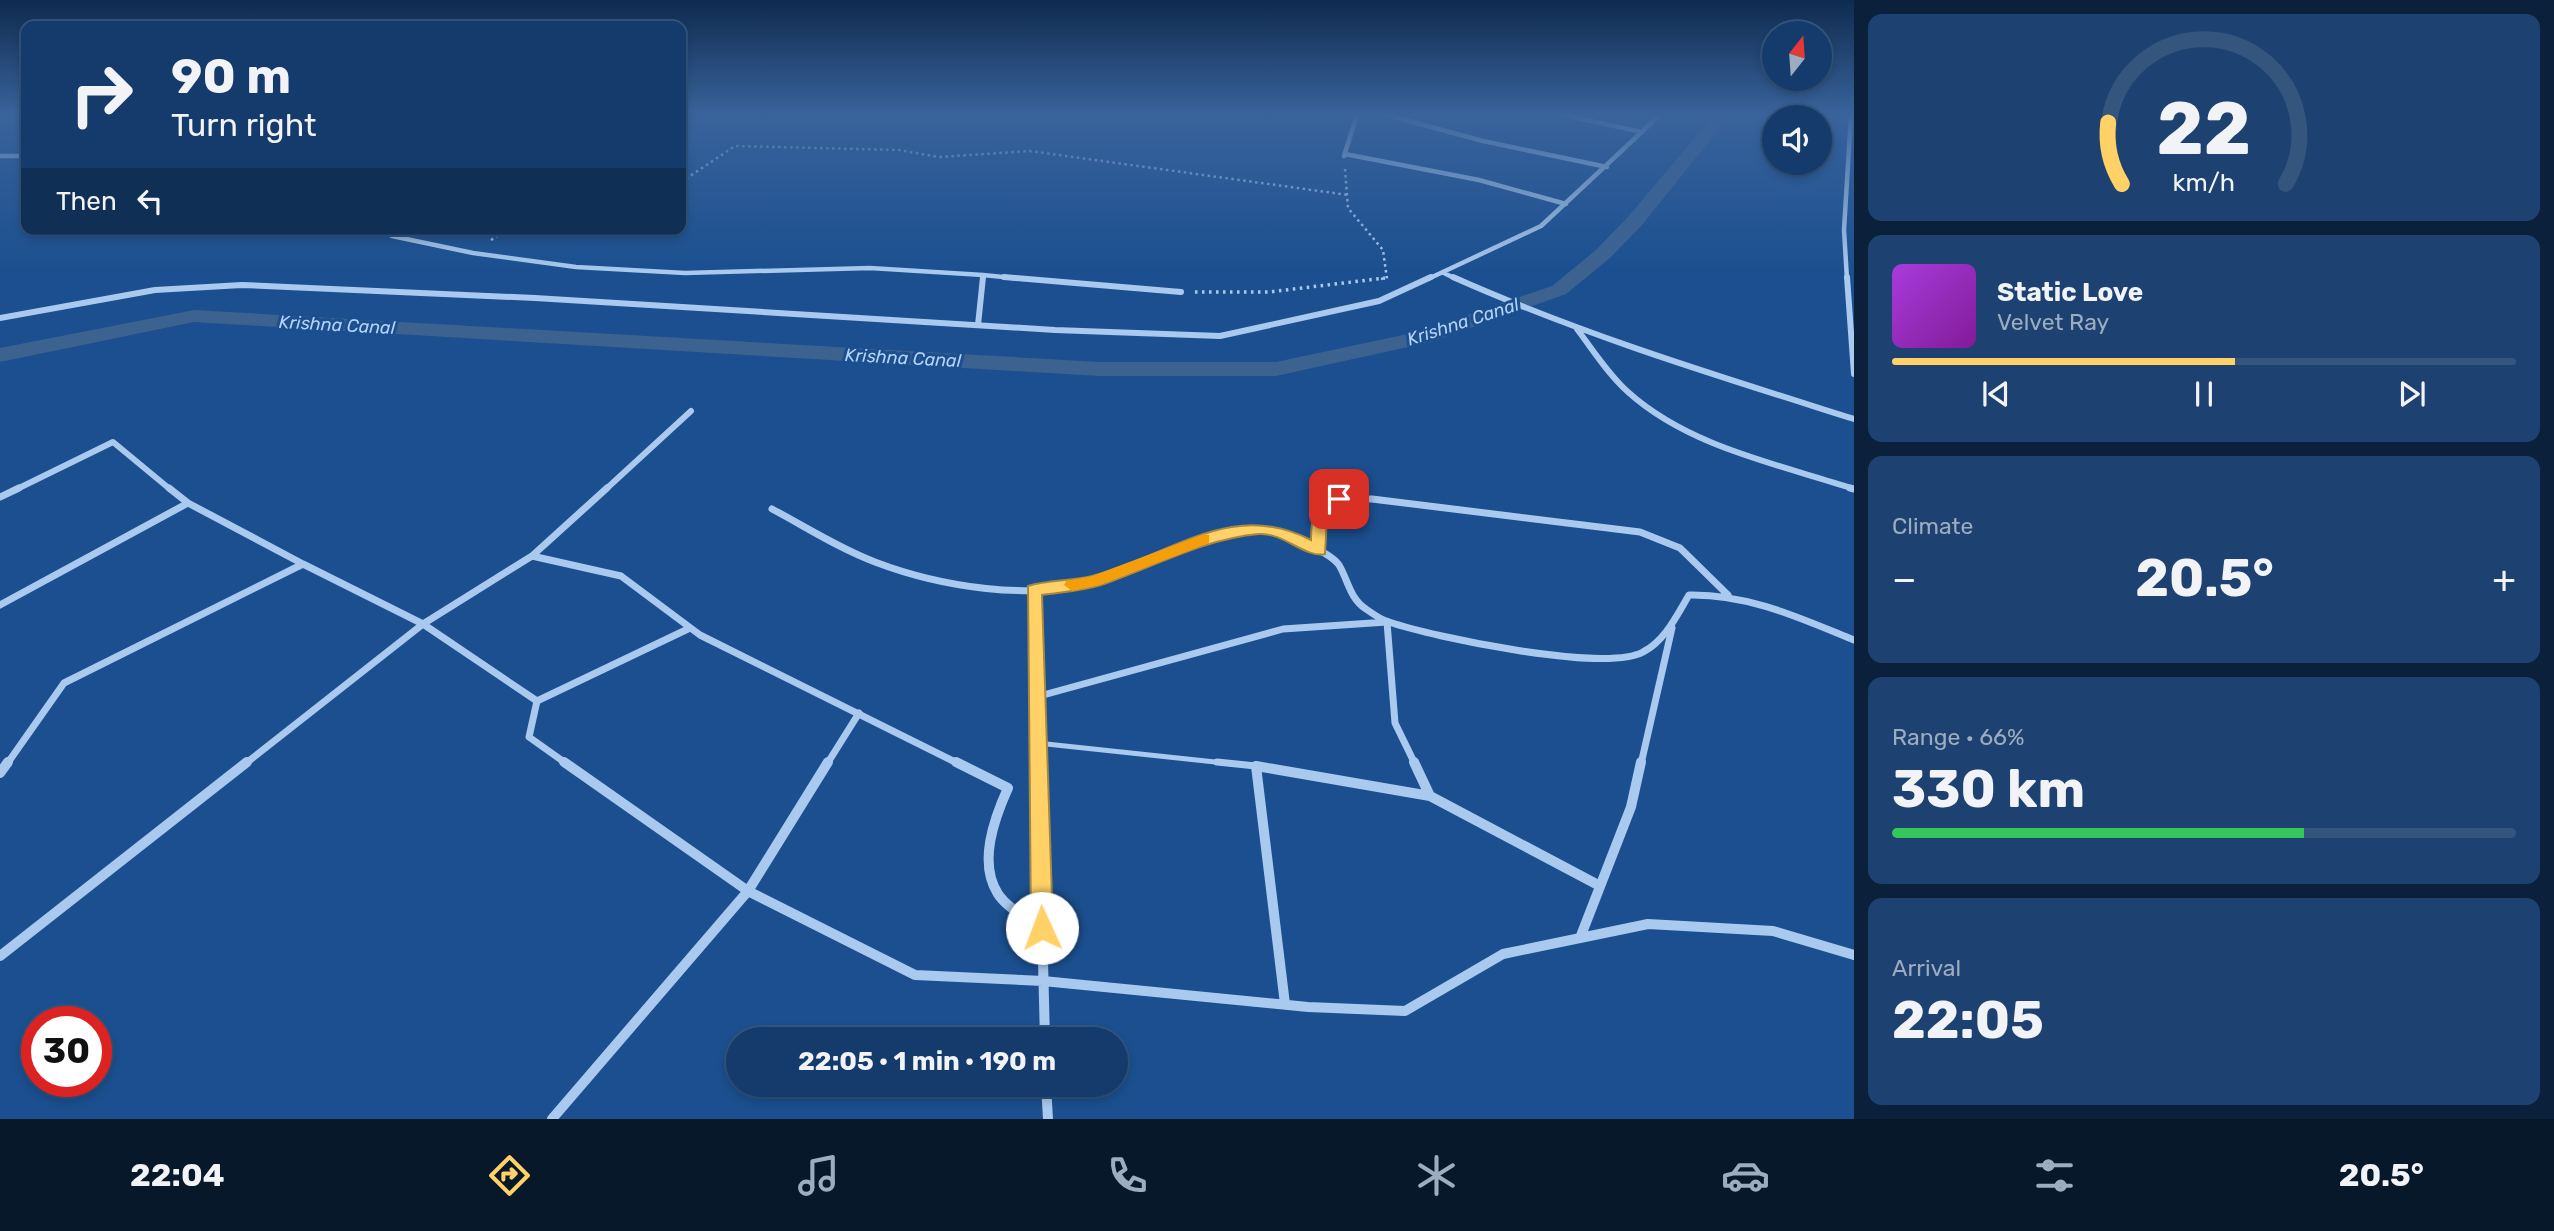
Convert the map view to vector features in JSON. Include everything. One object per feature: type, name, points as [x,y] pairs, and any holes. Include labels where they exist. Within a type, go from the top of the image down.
[{"type":"street","points":[[1410,167],[1479,180],[1566,204]]},
{"type":"street","points":[[0,317],[155,289],[242,285],[535,298],[978,325],[1220,336],[1379,301],[1401,292],[1541,226],[1607,167]]},
{"type":"street","points":[[1850,167],[1846,183],[1844,230],[1851,292],[1854,374]]},
{"type":"street","points":[[390,235],[473,254],[576,267],[685,273],[870,268],[1181,292]]},
{"type":"street","points":[[1444,273],[1525,309],[1641,352],[1854,419]]},
{"type":"street","points":[[978,325],[983,275]]},
{"type":"street","points":[[1577,329],[1628,392],[1663,418],[1696,436],[1854,489]]},
{"type":"street","points":[[0,956],[423,624],[532,556],[691,411]]},
{"type":"street","points":[[0,498],[113,442],[188,503],[423,624],[537,701]]},
{"type":"street","points":[[1319,550],[1319,518],[1325,505],[1339,499],[1372,499],[1640,532],[1680,548],[1728,595]]},
{"type":"street","points":[[0,605],[188,503]]},
{"type":"street","points":[[772,509],[874,562],[953,586],[1034,590],[1094,581],[1223,532],[1265,528],[1289,534],[1338,563],[1348,588],[1362,607],[1387,622]]},
{"type":"street","points":[[532,556],[621,576],[690,628],[1008,788],[995,814],[989,874],[999,896],[1042,928]]},
{"type":"street","points":[[0,773],[64,684],[303,564]]},
{"type":"street","points":[[1034,590],[1045,1027]]},
{"type":"street","points":[[1580,938],[1631,807],[1672,628],[1689,595],[1728,595],[1770,607],[1854,640]]},
{"type":"street","points":[[1036,697],[1283,629],[1387,622],[1574,658],[1612,660],[1641,654],[1672,628]]},
{"type":"street","points":[[1387,622],[1395,723],[1430,796]]},
{"type":"street","points":[[537,701],[690,628]]},
{"type":"street","points":[[537,701],[529,737],[748,891],[915,975],[1043,981],[1285,1004],[1405,1010],[1503,954],[1648,924],[1773,930],[1854,955]]},
{"type":"street","points":[[552,1119],[748,891],[859,713]]},
{"type":"street","points":[[1285,1004],[1256,766],[1430,796],[1600,886]]},
{"type":"street","points":[[1047,1097],[1048,1119]]},
{"type":"lane","points":[[1846,183],[1854,185]]},
{"type":"lane","points":[[1037,743],[1256,766]]},
{"type":"path","points":[[686,180],[696,177],[706,167]]},
{"type":"path","points":[[1147,167],[1348,195]]},
{"type":"path","points":[[1345,167],[1348,208],[1383,250],[1385,278],[1401,292]]},
{"type":"path","points":[[1181,292],[1269,292],[1385,278]]},
{"type":"waterway","name":"Krishna Canal","points":[[0,355],[194,316],[1099,369],[1276,369],[1423,337],[1559,290],[1603,254],[1635,221],[1679,167]]},
{"type":"slow traffic","points":[[1072,585],[1094,581],[1204,539]]},
{"type":"route","points":[[1042,928],[1034,590],[1094,581],[1223,532],[1265,528],[1289,534],[1319,550],[1319,518],[1325,505],[1339,499]]}]
